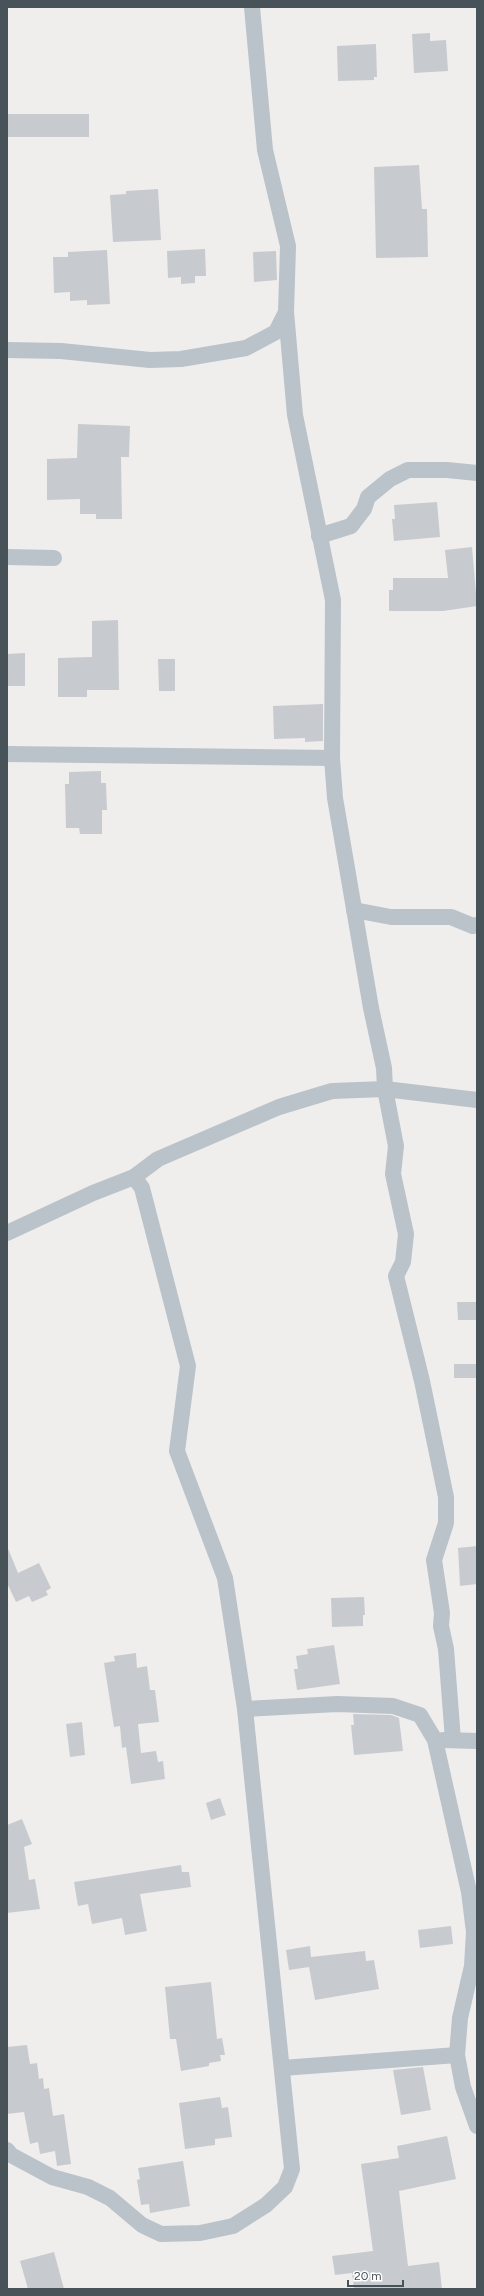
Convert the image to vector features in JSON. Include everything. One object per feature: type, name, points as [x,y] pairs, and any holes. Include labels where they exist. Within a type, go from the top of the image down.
[{"type":"street","points":[[252,7],[265,150],[288,246],[286,312],[295,415],[333,600],[332,758],[335,798],[371,1008],[384,1068],[385,1089],[396,1146],[393,1174],[406,1234],[403,1262],[396,1276],[422,1381],[446,1497],[446,1523],[434,1560],[442,1613],[441,1626],[446,1649],[453,1740]]},
{"type":"street","points":[[7,350],[61,351],[150,360],[203,356],[246,348],[276,332],[286,312]]},
{"type":"street","points":[[319,536],[351,526],[364,510],[368,497],[390,479],[408,470],[447,470],[477,473]]},
{"type":"street","points":[[7,557],[54,558]]},
{"type":"street","points":[[7,754],[332,758]]},
{"type":"street","points":[[354,910],[391,917],[452,917],[473,926],[477,925]]},
{"type":"street","points":[[7,1233],[93,1193],[134,1177],[158,1159],[279,1107],[332,1090],[385,1089],[477,1100]]},
{"type":"street","points":[[7,2150],[11,2155],[52,2177],[88,2187],[110,2198],[142,2225],[161,2234],[200,2233],[233,2226],[266,2205],[285,2187],[292,2169],[245,1709],[225,1578],[177,1451],[188,1366],[142,1188],[134,1177]]},
{"type":"street","points":[[245,1709],[337,1704],[393,1706],[420,1715],[435,1740],[469,1892],[474,1932],[475,1966],[460,2018],[457,2055],[463,2086],[477,2126]]},
{"type":"street","points":[[435,1740],[477,1741]]},
{"type":"street","points":[[282,2068],[457,2055]]},
{"type":"building","points":[[430,33],[430,41],[446,40],[448,71],[414,73],[412,34]]},
{"type":"building","points":[[376,44],[377,77],[374,77],[374,80],[338,81],[337,46]]},
{"type":"building","points":[[7,114],[89,114],[89,137],[7,137]]},
{"type":"building","points":[[419,165],[422,209],[427,209],[428,257],[376,258],[374,167]]},
{"type":"building","points":[[158,189],[161,240],[113,242],[110,195],[126,194],[126,191]]},
{"type":"building","points":[[205,249],[206,276],[195,276],[195,283],[181,284],[181,277],[168,278],[167,251]]},
{"type":"building","points":[[107,250],[110,304],[87,305],[87,300],[70,301],[70,292],[54,293],[53,257],[68,257],[68,252]]},
{"type":"building","points":[[276,251],[277,280],[254,282],[253,252]]},
{"type":"building","points":[[78,424],[130,426],[129,457],[121,457],[122,519],[96,519],[96,514],[80,514],[80,499],[47,500],[47,459],[77,458]]},
{"type":"building","points":[[437,502],[440,537],[394,541],[392,519],[395,519],[394,505]]},
{"type":"building","points":[[472,547],[477,606],[443,611],[389,611],[389,590],[393,590],[393,578],[448,578],[445,550]]},
{"type":"building","points":[[118,620],[119,690],[87,690],[87,697],[58,697],[58,658],[92,657],[92,621]]},
{"type":"building","points":[[25,653],[25,686],[7,686],[7,654]]},
{"type":"building","points":[[158,659],[175,659],[175,691],[159,691]]},
{"type":"building","points":[[323,704],[323,741],[305,742],[305,738],[274,739],[273,706]]},
{"type":"building","points":[[101,771],[101,783],[106,783],[107,810],[102,810],[102,834],[80,834],[79,828],[66,828],[65,784],[69,784],[69,772]]},
{"type":"building","points":[[457,1302],[477,1302],[477,1320],[458,1320]]},
{"type":"building","points":[[454,1364],[477,1364],[477,1378],[454,1378]]},
{"type":"building","points":[[7,1546],[18,1573],[39,1563],[51,1588],[46,1591],[48,1595],[32,1602],[29,1596],[16,1602],[7,1583]]},
{"type":"building","points":[[477,1546],[477,1584],[460,1586],[458,1548]]},
{"type":"building","points":[[364,1597],[365,1615],[363,1615],[363,1626],[332,1627],[331,1598]]},
{"type":"building","points":[[334,1645],[340,1684],[297,1690],[294,1669],[298,1669],[296,1656],[308,1654],[307,1649]]},
{"type":"building","points":[[136,1653],[137,1668],[147,1666],[150,1690],[155,1690],[159,1722],[138,1724],[141,1753],[156,1751],[158,1762],[163,1761],[165,1779],[131,1784],[126,1747],[122,1748],[120,1726],[114,1727],[104,1663],[115,1661],[114,1656]]},
{"type":"building","points":[[353,1714],[391,1715],[399,1718],[403,1751],[354,1755],[351,1725],[354,1725]]},
{"type":"building","points":[[82,1722],[85,1755],[70,1757],[66,1724]]},
{"type":"building","points":[[220,1798],[226,1815],[211,1820],[206,1803]]},
{"type":"building","points":[[22,1819],[32,1844],[24,1847],[29,1880],[35,1879],[40,1909],[7,1913],[7,1825]]},
{"type":"building","points":[[181,1865],[182,1872],[189,1872],[191,1887],[140,1894],[147,1931],[125,1935],[122,1918],[92,1924],[88,1904],[78,1906],[74,1882]]},
{"type":"building","points":[[451,1926],[453,1944],[420,1948],[418,1930]]},
{"type":"building","points":[[310,1946],[311,1957],[365,1951],[366,1961],[374,1960],[379,1989],[315,2000],[309,1967],[289,1970],[286,1950]]},
{"type":"building","points":[[211,1982],[217,2039],[222,2038],[225,2055],[220,2055],[221,2061],[209,2063],[209,2066],[181,2071],[176,2039],[170,2039],[165,1987]]},
{"type":"building","points":[[27,2045],[30,2064],[37,2063],[39,2079],[43,2078],[44,2089],[49,2088],[53,2116],[64,2114],[71,2164],[57,2166],[55,2151],[40,2154],[38,2142],[30,2144],[24,2112],[7,2114],[7,2047]]},
{"type":"building","points":[[423,2067],[431,2110],[401,2115],[393,2070]]},
{"type":"building","points":[[220,2097],[222,2108],[228,2107],[232,2137],[215,2139],[215,2145],[185,2149],[179,2103]]},
{"type":"building","points":[[447,2136],[456,2179],[399,2191],[408,2266],[439,2262],[442,2289],[354,2289],[352,2273],[335,2275],[332,2256],[373,2251],[361,2164],[399,2158],[397,2146]]},
{"type":"building","points":[[183,2161],[190,2206],[150,2213],[149,2204],[141,2205],[137,2180],[140,2179],[138,2168]]},
{"type":"building","points":[[54,2252],[64,2289],[28,2289],[20,2261]]}]
